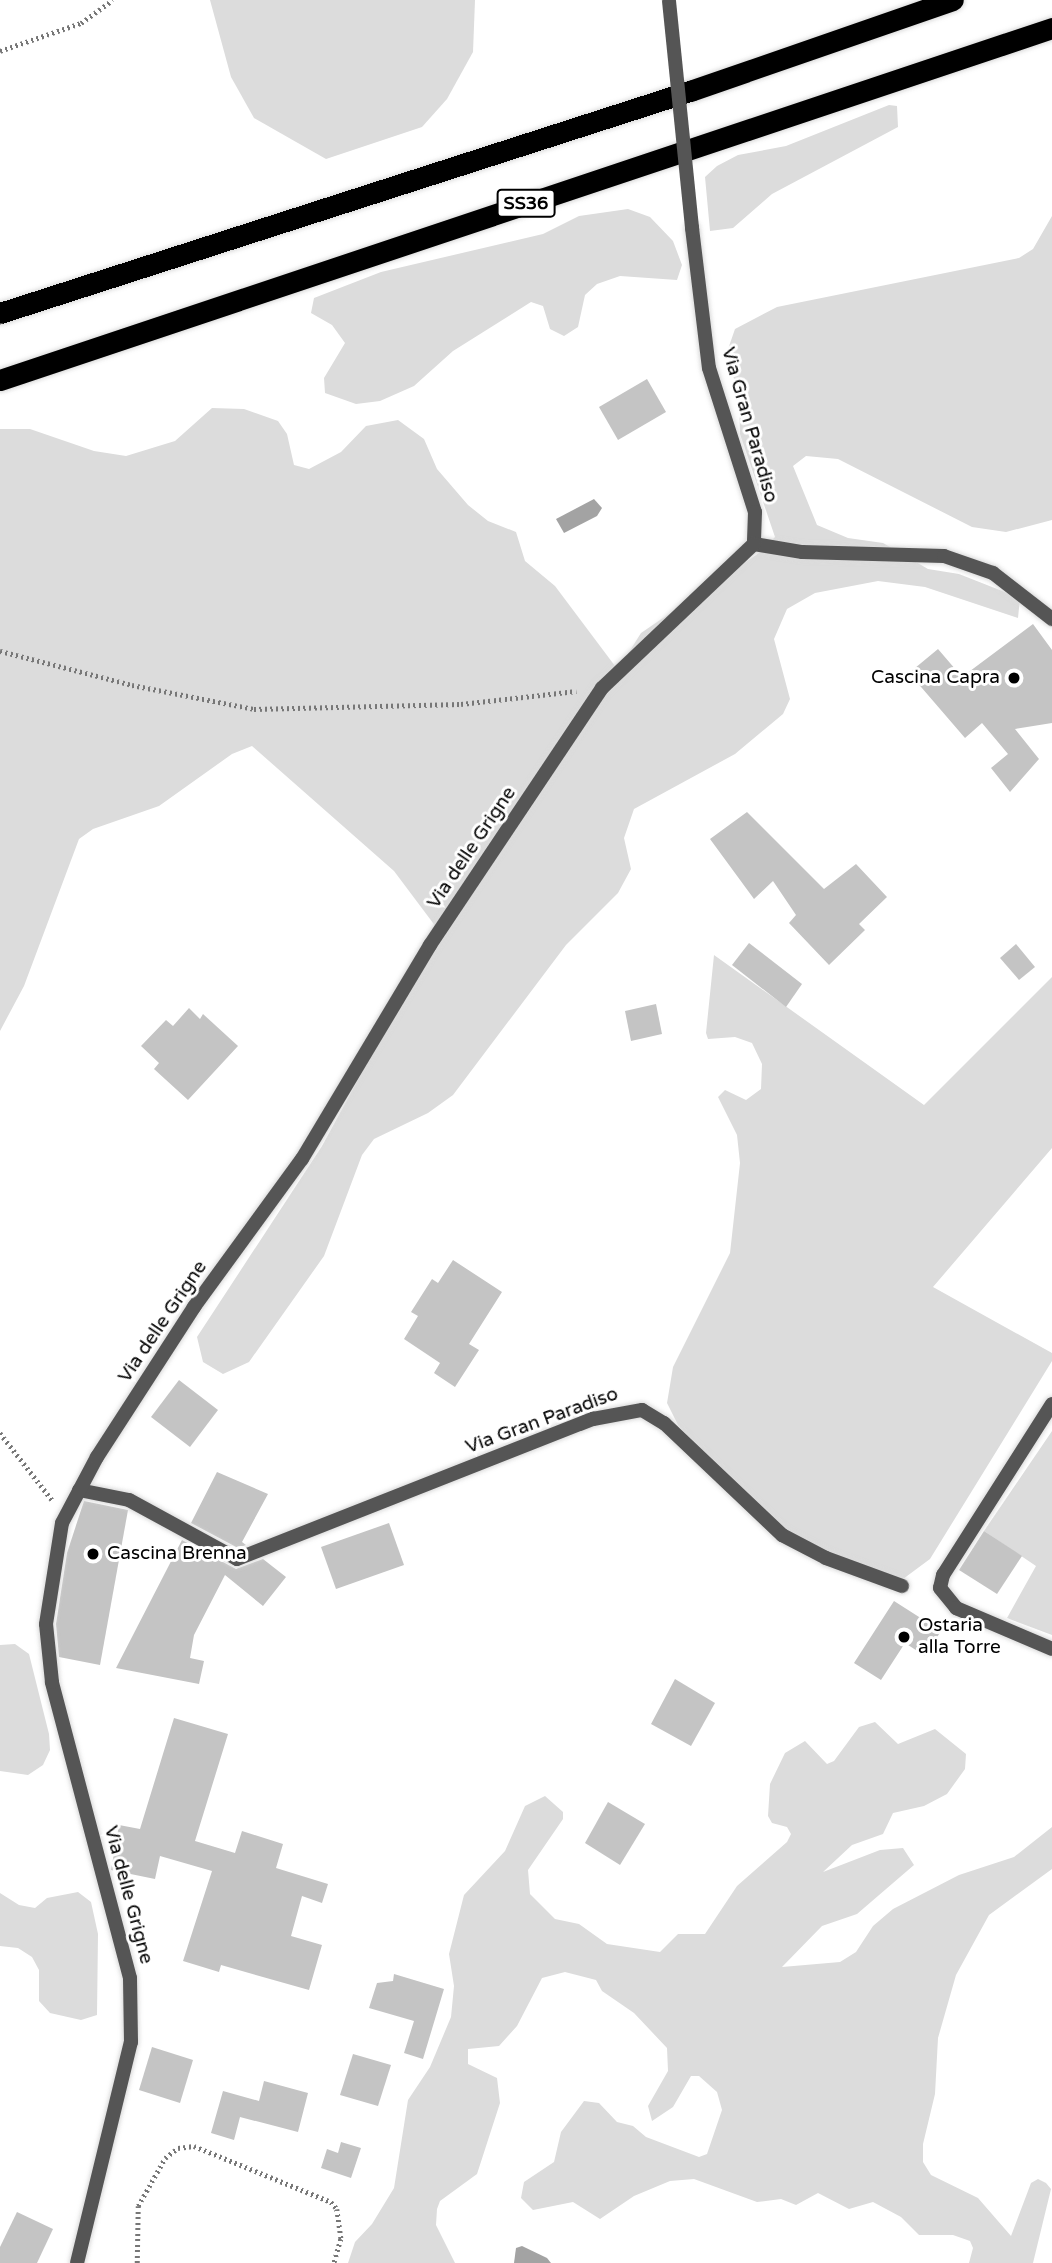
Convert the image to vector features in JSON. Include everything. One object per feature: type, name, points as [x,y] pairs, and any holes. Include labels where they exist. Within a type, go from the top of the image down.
[{"type":"highway","points":[[0,313],[677,95],[953,0]]},
{"type":"highway","name":"SS36","points":[[0,380],[1052,27]]},
{"type":"street","name":"Via Gran Paradiso","points":[[669,1],[709,368],[755,512],[754,544]]},
{"type":"street","points":[[754,544],[802,552],[944,556],[993,573],[1052,619]]},
{"type":"street","name":"Via delle Grigne","points":[[77,2263],[131,2030],[130,1978],[52,1682],[46,1624],[66,1514],[194,1307],[302,1158],[430,945],[601,688],[754,544]]},
{"type":"street","points":[[1052,1404],[943,1575],[940,1588],[956,1608],[1052,1650]]},
{"type":"street","name":"Via Gran Paradiso","points":[[79,1490],[129,1500],[237,1559],[593,1419],[642,1410],[664,1423],[782,1535],[826,1558],[902,1586]]},
{"type":"path","points":[[0,51],[81,23],[113,0]]},
{"type":"path","points":[[0,651],[132,685],[254,709],[461,704],[601,688]]},
{"type":"path","points":[[0,1433],[38,1485],[66,1514]]},
{"type":"path","points":[[137,2263],[138,2206],[164,2158],[178,2148],[194,2146],[331,2202],[341,2239],[334,2263]]},
{"type":"shaded area","points":[[210,0],[475,0],[473,52],[447,99],[422,127],[326,159],[254,118],[231,77]]},
{"type":"shaded area","points":[[889,105],[897,106],[898,127],[772,194],[733,228],[710,231],[705,177],[717,166],[738,155],[786,146]]},
{"type":"shaded area","points":[[628,209],[650,217],[673,241],[682,265],[677,280],[620,276],[597,284],[585,295],[578,327],[564,336],[550,329],[543,306],[531,302],[453,351],[414,386],[380,401],[356,404],[325,393],[324,378],[345,343],[332,325],[311,313],[314,298],[381,272],[543,234],[579,216]]},
{"type":"shaded area","points":[[1052,216],[1052,520],[1006,532],[972,527],[838,459],[806,456],[793,466],[817,525],[848,538],[883,543],[928,569],[959,574],[1020,598],[1018,618],[925,587],[878,581],[815,593],[787,609],[774,639],[790,699],[783,714],[735,754],[634,809],[624,838],[631,869],[618,893],[566,945],[453,1095],[428,1113],[374,1139],[362,1155],[324,1256],[249,1362],[223,1374],[203,1362],[197,1337],[322,1146],[439,931],[394,871],[252,746],[232,754],[159,806],[93,829],[79,839],[24,986],[0,1031],[0,429],[30,429],[94,451],[126,456],[175,441],[212,408],[244,409],[278,421],[287,434],[294,465],[309,469],[341,452],[366,426],[398,420],[424,439],[437,469],[468,505],[488,521],[516,532],[525,561],[555,586],[618,670],[641,633],[759,553],[775,537],[740,434],[739,398],[727,352],[735,329],[777,307],[1019,258],[1033,249]]},
{"type":"shaded area","points":[[594,499],[602,508],[597,516],[564,533],[556,519]]},
{"type":"shaded area","points":[[714,955],[924,1105],[1052,977],[1052,1148],[933,1287],[1052,1353],[1052,1361],[930,1559],[903,1579],[826,1554],[783,1530],[720,1472],[678,1425],[667,1403],[673,1367],[730,1253],[740,1163],[737,1135],[718,1097],[725,1090],[746,1100],[761,1089],[762,1064],[752,1043],[735,1037],[708,1039],[706,1033]]},
{"type":"shaded area","points":[[1052,1431],[1052,1635],[1007,1618],[1036,1566],[984,1531]]},
{"type":"shaded area","points":[[15,1644],[29,1654],[49,1734],[50,1750],[43,1765],[28,1775],[0,1771],[0,1645]]},
{"type":"shaded area","points":[[875,1722],[898,1744],[935,1729],[966,1754],[965,1769],[947,1794],[924,1806],[893,1813],[883,1834],[852,1845],[823,1872],[880,1850],[903,1848],[914,1865],[857,1914],[822,1926],[782,1967],[840,1962],[856,1952],[873,1926],[893,1909],[959,1875],[1014,1857],[1052,1827],[1052,1869],[989,1915],[956,1975],[938,2038],[935,2094],[923,2144],[923,2162],[931,2175],[978,2198],[1011,2236],[1031,2183],[1038,2179],[1046,2183],[1051,2189],[1033,2263],[969,2263],[973,2248],[970,2241],[953,2235],[919,2235],[901,2217],[873,2202],[849,2209],[818,2193],[796,2205],[781,2199],[757,2202],[694,2179],[670,2181],[634,2196],[600,2219],[573,2202],[533,2210],[521,2198],[524,2182],[554,2162],[561,2132],[584,2101],[599,2103],[617,2122],[633,2126],[646,2137],[699,2157],[707,2154],[722,2110],[717,2092],[699,2076],[691,2076],[673,2107],[652,2121],[648,2106],[668,2071],[667,2048],[634,2013],[602,1991],[596,1980],[565,1972],[542,1978],[517,2026],[499,2046],[468,2049],[468,2064],[497,2078],[500,2103],[477,2174],[440,2201],[437,2209],[436,2225],[455,2263],[348,2263],[355,2242],[372,2224],[394,2188],[408,2100],[430,2067],[451,2017],[454,1986],[449,1954],[464,1895],[505,1851],[525,1806],[545,1796],[563,1812],[563,1819],[528,1870],[530,1894],[555,1919],[579,1924],[607,1944],[660,1952],[678,1934],[705,1934],[737,1886],[787,1842],[791,1834],[787,1827],[772,1823],[768,1816],[770,1784],[785,1753],[805,1741],[827,1764],[834,1761],[859,1727]]},
{"type":"shaded area","points":[[78,1892],[91,1902],[98,1934],[97,2015],[81,2020],[50,2013],[39,2001],[39,1970],[32,1957],[18,1948],[0,1946],[0,1893],[19,1905],[35,1908],[47,1898]]},
{"type":"shaded area","points":[[522,2246],[547,2258],[551,2263],[514,2263],[516,2248]]},
{"type":"building","points":[[647,379],[666,412],[618,440],[599,407]]},
{"type":"building","points":[[1033,624],[1052,650],[1052,723],[1015,729],[1039,759],[1010,792],[991,768],[1008,754],[982,723],[965,738],[909,673],[938,649],[962,677]]},
{"type":"building","points":[[747,812],[824,889],[856,864],[887,897],[859,924],[865,930],[829,965],[789,923],[796,915],[773,881],[754,899],[710,839]]},
{"type":"building","points":[[749,943],[802,984],[786,1007],[732,965]]},
{"type":"building","points":[[1016,944],[1035,967],[1019,980],[1000,958]]},
{"type":"building","points":[[656,1004],[662,1034],[631,1041],[625,1011]]},
{"type":"building","points":[[189,1008],[200,1019],[203,1014],[238,1046],[188,1100],[154,1069],[159,1063],[141,1046],[166,1020],[173,1026]]},
{"type":"building","points":[[453,1260],[502,1292],[469,1344],[479,1350],[455,1387],[434,1373],[440,1363],[404,1339],[418,1316],[411,1312],[432,1279],[438,1283]]},
{"type":"building","points":[[179,1380],[218,1410],[190,1447],[151,1417]]},
{"type":"building","points":[[217,1472],[268,1494],[242,1542],[246,1545],[238,1548],[191,1523]]},
{"type":"building","name":"Cascina Brenna","points":[[84,1501],[128,1510],[100,1665],[59,1657],[56,1624],[67,1553]]},
{"type":"building","points":[[389,1523],[404,1565],[336,1589],[321,1547]]},
{"type":"building","points":[[984,1531],[1022,1556],[997,1594],[959,1570]]},
{"type":"building","points":[[182,1540],[236,1569],[263,1559],[286,1577],[263,1606],[225,1575],[194,1635],[190,1658],[204,1661],[199,1684],[116,1668]]},
{"type":"building","name":"Ostaria alla Torre","points":[[894,1601],[941,1631],[925,1656],[905,1643],[881,1680],[854,1663]]},
{"type":"building","points":[[675,1679],[715,1703],[691,1746],[651,1724]]},
{"type":"building","points":[[174,1718],[228,1734],[195,1841],[235,1853],[242,1831],[283,1844],[276,1868],[328,1884],[322,1903],[302,1896],[291,1936],[322,1945],[309,1990],[221,1965],[219,1972],[183,1961],[212,1871],[160,1856],[155,1879],[111,1870],[119,1825],[140,1829]]},
{"type":"building","points":[[608,1802],[645,1824],[620,1865],[585,1843]]},
{"type":"building","points":[[394,1974],[444,1989],[423,2059],[404,2053],[414,2021],[369,2008],[377,1983],[393,1981]]},
{"type":"building","points":[[152,2047],[193,2060],[180,2103],[139,2090]]},
{"type":"building","points":[[353,2054],[391,2065],[378,2106],[340,2095]]},
{"type":"building","points":[[264,2081],[308,2093],[298,2132],[240,2117],[234,2140],[211,2133],[223,2091],[259,2101]]},
{"type":"building","points":[[341,2142],[361,2148],[351,2178],[321,2168],[327,2149],[338,2153]]},
{"type":"building","points":[[17,2212],[53,2229],[37,2263],[0,2263],[0,2247]]},
{"type":"place","name":"Cascina Capra","points":[[1014,678]]},
{"type":"place","name":"Cascina Brenna","points":[[93,1554]]},
{"type":"place","name":"Ostaria alla Torre","points":[[904,1637]]}]
